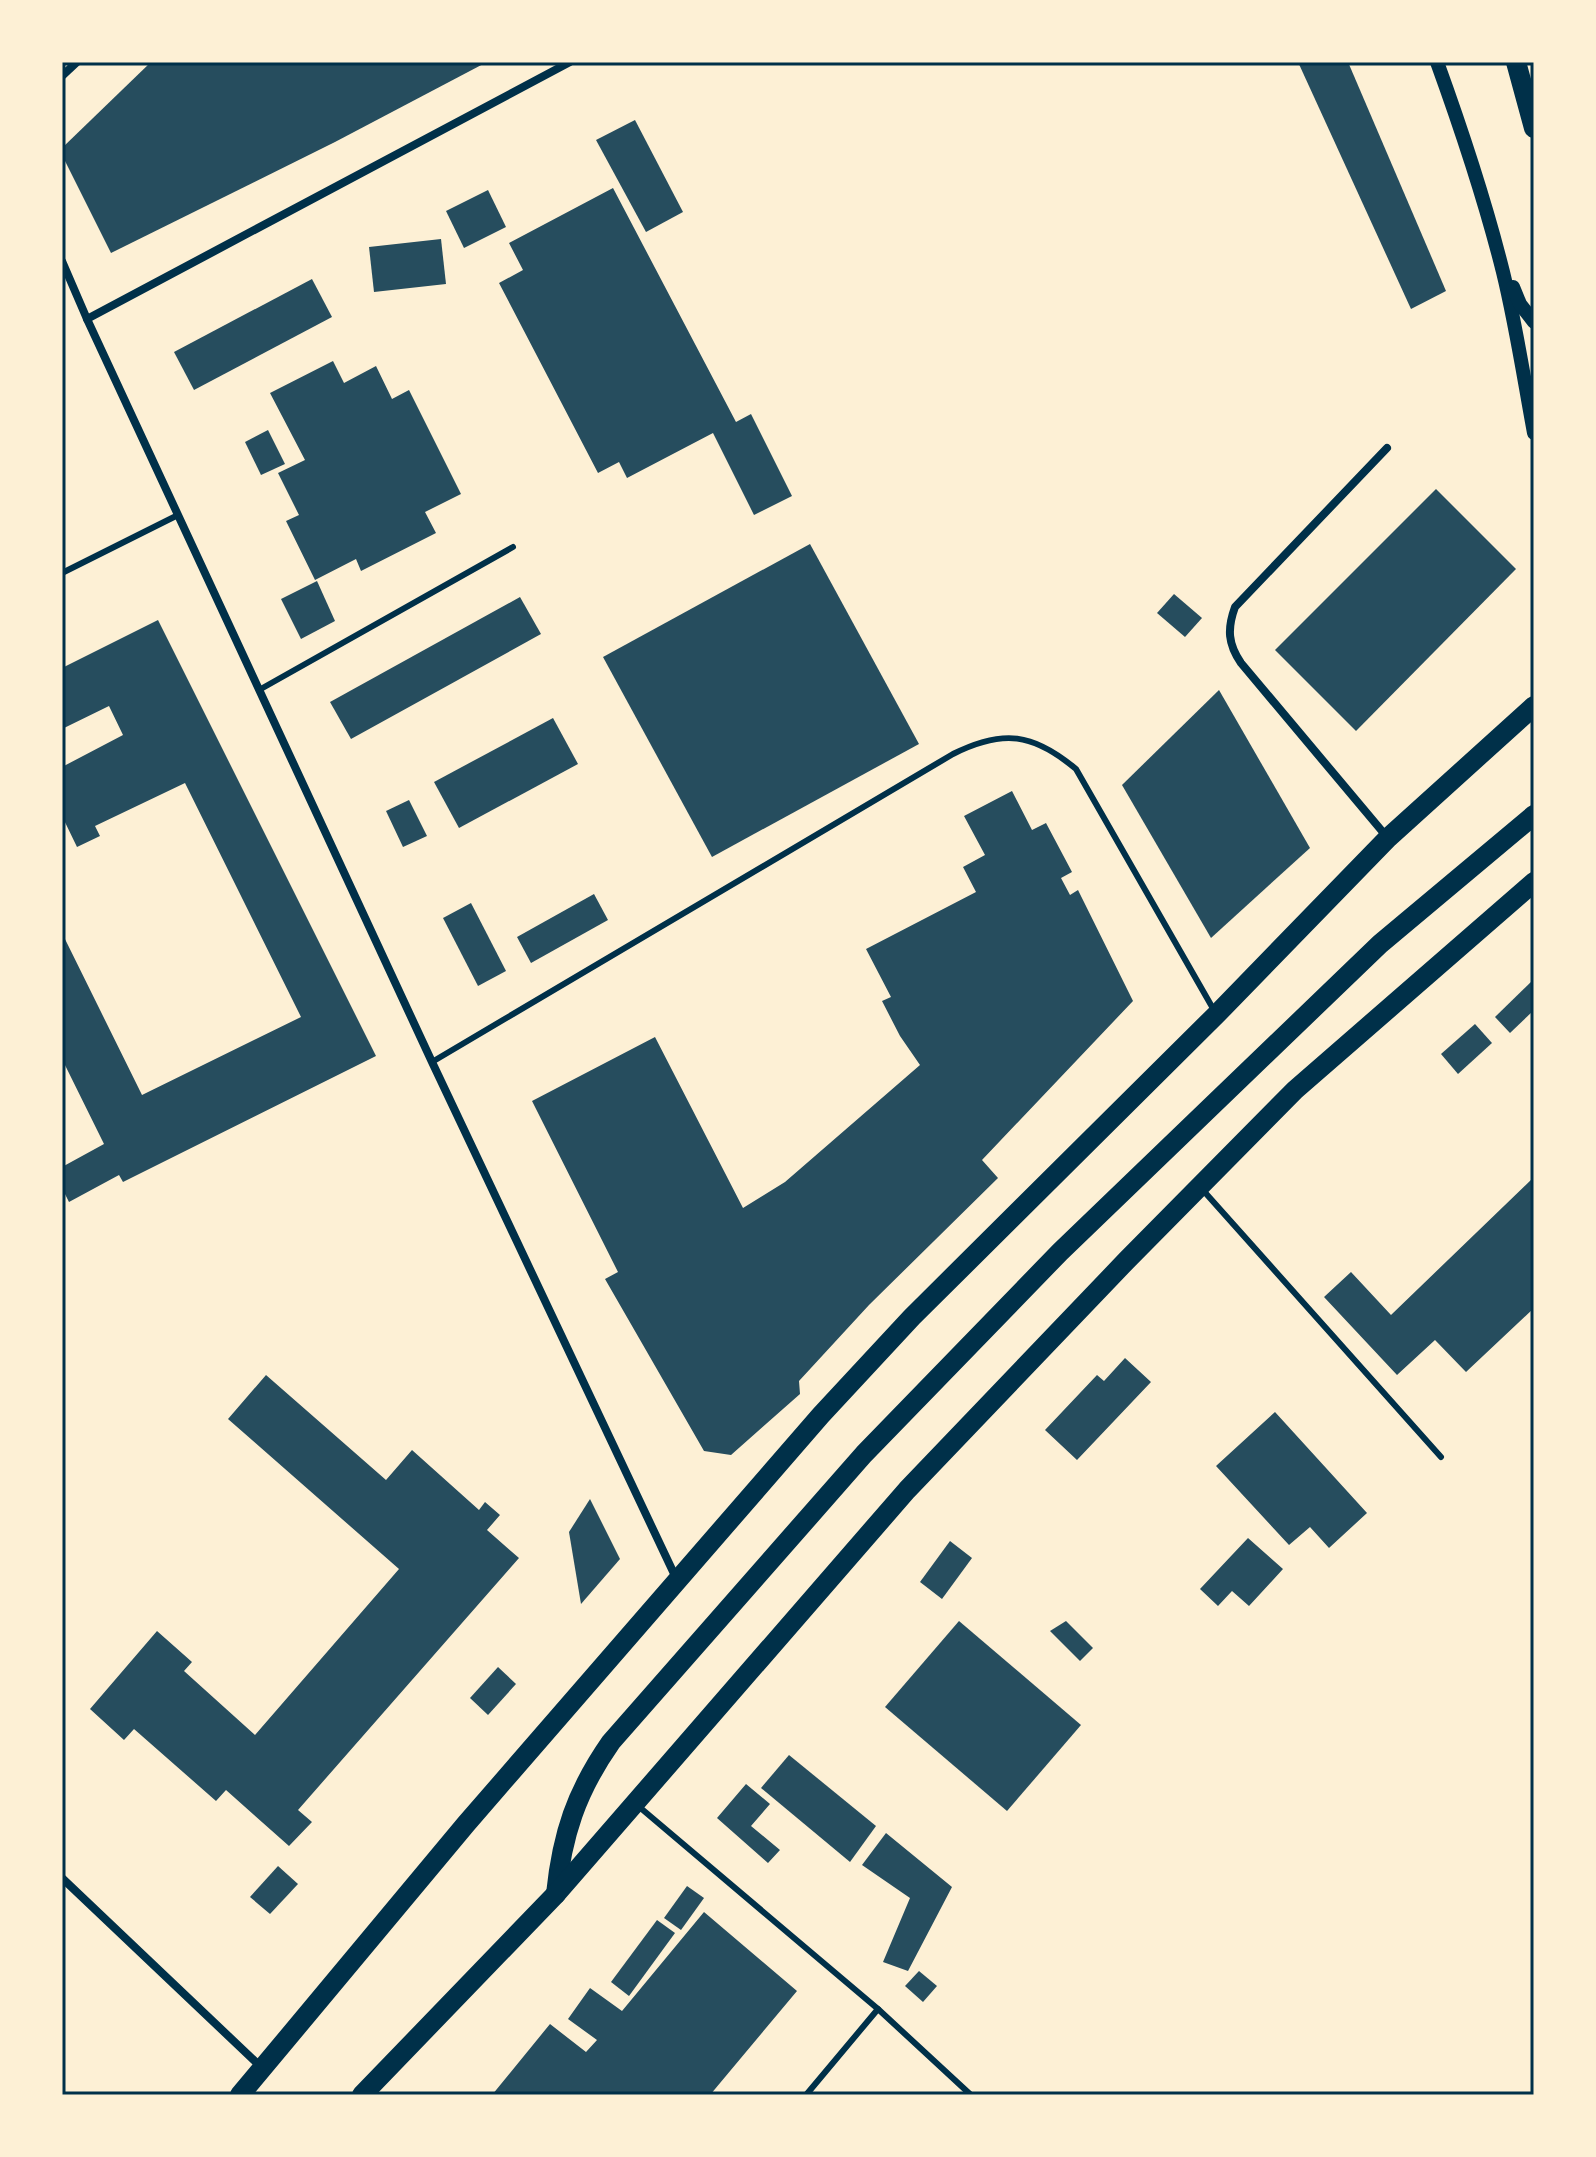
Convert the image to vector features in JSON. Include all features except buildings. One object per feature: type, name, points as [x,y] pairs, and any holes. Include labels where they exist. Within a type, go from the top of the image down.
[{"type":"main road","points":[[1516,62],[1534,128]]},
{"type":"main road","points":[[240,2095],[466,1824],[821,1415],[912,1317],[1216,1015],[1388,838],[1531,708]]},
{"type":"main road","points":[[556,1894],[566,1830],[577,1799],[598,1760],[864,1454],[1060,1252],[1380,944],[1534,815]]},
{"type":"main road","points":[[362,2095],[556,1894],[907,1490],[1199,1187],[1295,1090],[1534,882]]},
{"type":"street","points":[[62,76],[77,62]]},
{"type":"street","points":[[87,319],[570,62]]},
{"type":"street","points":[[1437,62],[1470,154],[1489,223],[1517,339],[1534,433]]},
{"type":"street","points":[[1489,223],[1520,304],[1534,322]]},
{"type":"street","points":[[62,261],[432,1062],[677,1580]]},
{"type":"street","points":[[1387,448],[1235,607],[1229,636],[1232,651],[1241,663],[1388,838]]},
{"type":"street","points":[[1531,708],[1534,690]]},
{"type":"street","points":[[62,1878],[261,2068]]},
{"type":"lane","points":[[62,573],[178,515]]},
{"type":"lane","points":[[259,690],[513,547]]},
{"type":"lane","points":[[432,1062],[953,754],[977,742],[1004,737],[1030,740],[1055,751],[1076,769],[1216,1015]]},
{"type":"lane","points":[[1199,1187],[1441,1457]]},
{"type":"lane","points":[[635,1802],[878,2009],[971,2095]]},
{"type":"lane","points":[[806,2095],[878,2009]]}]
